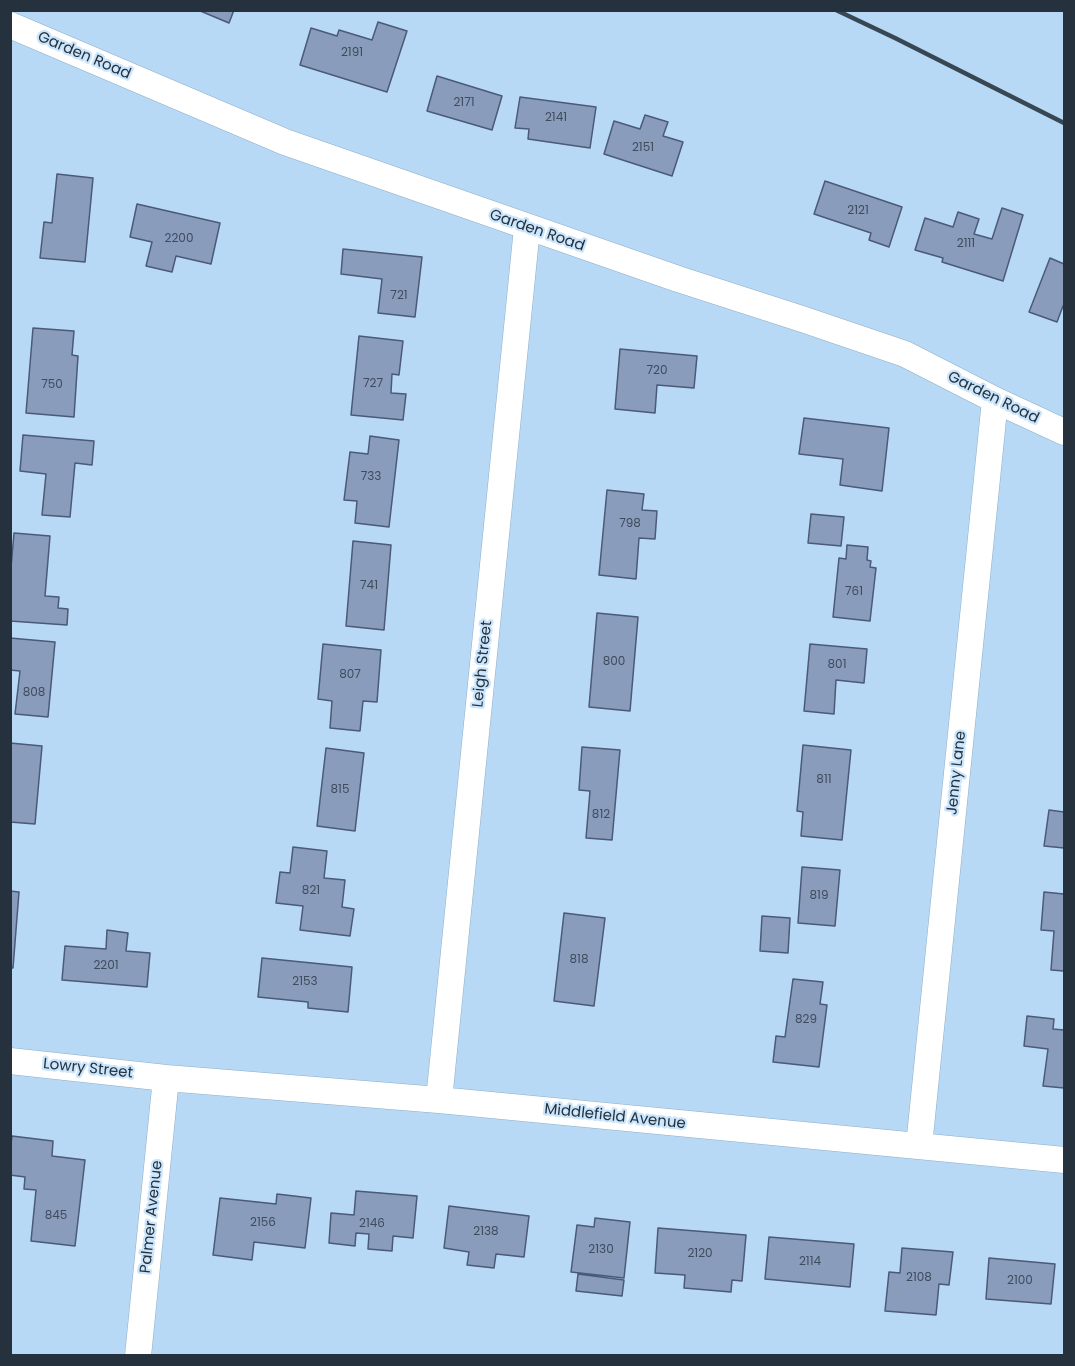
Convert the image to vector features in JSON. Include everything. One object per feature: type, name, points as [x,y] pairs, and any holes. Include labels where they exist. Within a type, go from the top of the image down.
[{"type":"street","name":"Garden Road","points":[[10,25],[285,142],[527,228],[905,354],[995,400],[1065,432]]},
{"type":"street","name":"Leigh Street","points":[[439,1100],[527,228]]},
{"type":"street","name":"Jenny Lane","points":[[919,1146],[995,400]]},
{"type":"street","name":"Lowry Street","points":[[10,1061],[166,1078]]},
{"type":"street","name":"Middlefield Avenue","points":[[166,1078],[439,1100],[1065,1160]]},
{"type":"street","name":"Palmer Avenue","points":[[138,1356],[166,1078]]},
{"type":"building","points":[[198,10],[234,10],[229,23]]},
{"type":"building","points":[[378,22],[407,31],[387,92],[300,65],[311,28],[337,36],[339,30],[372,40]]},
{"type":"building","points":[[437,76],[502,96],[492,130],[427,111]]},
{"type":"building","points":[[520,97],[596,107],[590,148],[528,139],[529,129],[515,128]]},
{"type":"building","points":[[645,115],[668,122],[663,136],[683,142],[672,176],[604,154],[614,121],[640,129]]},
{"type":"building","points":[[57,174],[93,178],[85,262],[40,258],[44,222],[52,223]]},
{"type":"building","points":[[825,181],[902,207],[889,247],[869,240],[871,233],[814,214]]},
{"type":"building","points":[[137,204],[220,223],[211,264],[176,256],[172,272],[146,266],[152,242],[130,237]]},
{"type":"building","points":[[1002,208],[1023,215],[1003,281],[942,262],[943,258],[915,250],[925,218],[953,227],[958,212],[979,219],[974,234],[992,239]]},
{"type":"building","points":[[343,249],[422,257],[415,317],[378,313],[382,279],[341,274]]},
{"type":"building","points":[[1050,258],[1064,264],[1064,306],[1057,322],[1029,312]]},
{"type":"building","points":[[33,328],[74,331],[72,355],[78,356],[74,417],[26,413]]},
{"type":"building","points":[[359,336],[403,341],[399,375],[392,374],[391,393],[406,394],[403,420],[351,415]]},
{"type":"building","points":[[620,349],[697,356],[694,388],[657,385],[655,413],[615,409]]},
{"type":"building","points":[[804,418],[889,428],[882,491],[840,485],[843,459],[799,454]]},
{"type":"building","points":[[23,435],[94,441],[92,465],[75,463],[70,517],[42,515],[46,474],[20,471]]},
{"type":"building","points":[[370,436],[399,440],[389,527],[355,523],[357,501],[344,500],[350,452],[368,454]]},
{"type":"building","points":[[607,490],[644,494],[642,510],[657,511],[655,539],[639,538],[636,579],[599,575]]},
{"type":"building","points":[[811,514],[844,517],[841,546],[808,543]]},
{"type":"building","points":[[14,533],[50,536],[45,596],[59,597],[58,608],[68,609],[67,625],[10,621],[10,579]]},
{"type":"building","points":[[353,541],[391,545],[384,630],[346,626]]},
{"type":"building","points":[[847,545],[868,547],[867,560],[871,561],[870,567],[876,568],[870,621],[833,617],[839,558],[846,559]]},
{"type":"building","points":[[597,613],[638,617],[630,711],[589,707]]},
{"type":"building","points":[[10,638],[55,642],[48,717],[15,714],[20,671],[10,670]]},
{"type":"building","points":[[323,644],[381,650],[377,702],[363,701],[360,731],[330,728],[332,701],[318,699]]},
{"type":"building","points":[[810,644],[867,649],[864,683],[836,680],[834,714],[804,711]]},
{"type":"building","points":[[10,743],[42,746],[35,824],[10,822]]},
{"type":"building","points":[[803,745],[851,750],[842,840],[801,836],[803,812],[797,811]]},
{"type":"building","points":[[582,747],[620,750],[612,840],[586,838],[590,791],[579,790]]},
{"type":"building","points":[[326,748],[364,753],[355,831],[317,826]]},
{"type":"building","points":[[1049,810],[1064,812],[1064,848],[1044,846]]},
{"type":"building","points":[[293,847],[327,851],[324,878],[345,880],[342,907],[354,909],[350,936],[300,930],[303,906],[276,903],[280,872],[290,873]]},
{"type":"building","points":[[802,867],[840,870],[835,926],[798,923]]},
{"type":"building","points":[[10,891],[19,892],[13,968],[10,968]]},
{"type":"building","points":[[1044,892],[1064,894],[1064,971],[1051,970],[1054,931],[1041,930]]},
{"type":"building","points":[[564,913],[605,918],[594,1006],[554,1001]]},
{"type":"building","points":[[762,916],[790,918],[788,953],[760,951]]},
{"type":"building","points":[[107,930],[128,933],[126,951],[150,953],[147,987],[62,980],[65,946],[106,949]]},
{"type":"building","points":[[262,958],[352,967],[348,1012],[308,1008],[308,1002],[258,997]]},
{"type":"building","points":[[793,979],[823,982],[820,1004],[827,1005],[819,1067],[773,1062],[776,1036],[785,1037]]},
{"type":"building","points":[[1027,1016],[1054,1019],[1053,1029],[1064,1030],[1064,1088],[1043,1086],[1048,1049],[1024,1046]]},
{"type":"building","points":[[12,1136],[53,1141],[52,1156],[85,1160],[75,1246],[31,1241],[36,1190],[24,1189],[25,1177],[10,1175]]},
{"type":"building","points":[[356,1191],[417,1196],[413,1238],[393,1236],[392,1251],[368,1249],[369,1234],[356,1233],[355,1246],[329,1243],[331,1213],[354,1215]]},
{"type":"building","points":[[277,1194],[311,1198],[305,1248],[254,1242],[252,1260],[213,1255],[220,1198],[276,1204]]},
{"type":"building","points":[[449,1206],[529,1216],[524,1257],[496,1254],[494,1268],[467,1265],[469,1252],[444,1248]]},
{"type":"building","points":[[595,1218],[630,1222],[624,1278],[571,1272],[577,1225],[594,1227]]},
{"type":"building","points":[[658,1228],[746,1235],[742,1281],[732,1280],[731,1292],[684,1288],[685,1275],[655,1273]]},
{"type":"building","points":[[769,1237],[854,1244],[850,1287],[765,1279]]},
{"type":"building","points":[[902,1248],[953,1252],[949,1285],[939,1284],[936,1315],[885,1311],[889,1272],[900,1273]]},
{"type":"building","points":[[989,1258],[1055,1264],[1051,1304],[986,1299]]},
{"type":"building","points":[[578,1274],[624,1280],[622,1296],[576,1291]]},
{"type":"railway","points":[[836,10],[1064,123]]}]
